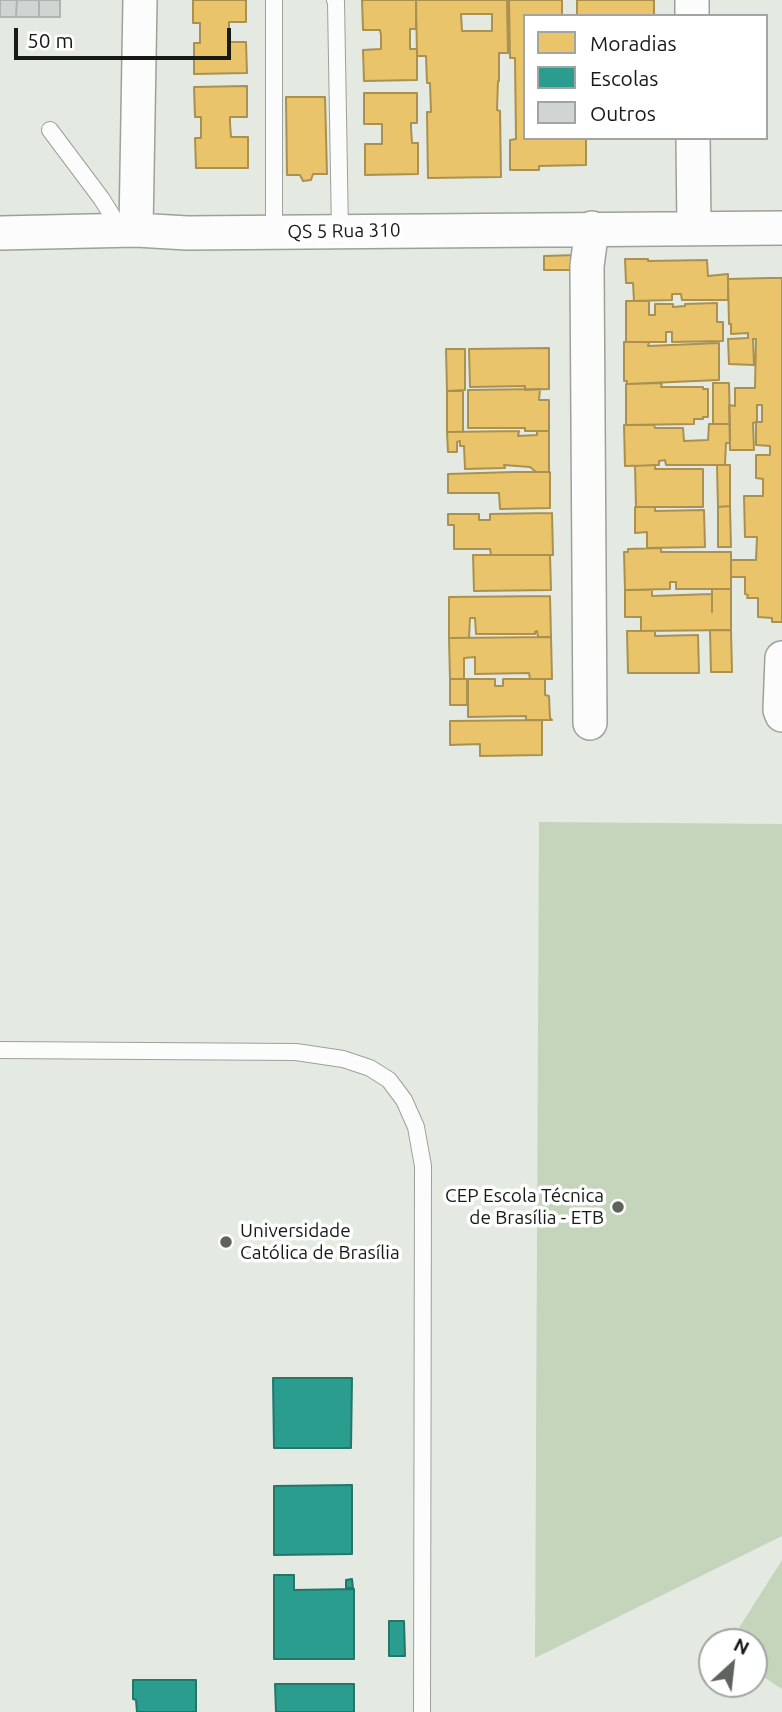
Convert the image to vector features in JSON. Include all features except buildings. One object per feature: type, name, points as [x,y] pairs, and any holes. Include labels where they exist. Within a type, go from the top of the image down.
[{"type":"street","points":[[126,231],[138,171],[140,0]]},
{"type":"street","points":[[693,140],[694,228]]},
{"type":"street","points":[[590,723],[587,266],[592,228]]},
{"type":"street","name":"QS 5 Rua 310","points":[[0,233],[782,228]]},
{"type":"street","points":[[782,658],[782,715]]},
{"type":"lane","points":[[274,0],[274,232]]},
{"type":"lane","points":[[335,0],[340,231]]},
{"type":"lane","points":[[50,130],[126,231]]},
{"type":"lane","points":[[0,1050],[296,1052],[343,1059],[370,1068],[389,1080],[404,1100],[416,1127],[423,1166],[422,1712]]},
{"type":"green space","name":"CEP Escola Técnica de Brasília - ETB","points":[[539,822],[782,824],[782,1536],[535,1658]]},
{"type":"green space","points":[[782,1560],[782,1689],[768,1680],[768,1628],[739,1628]]},
{"type":"place","name":"CEP Escola Técnica de Brasília - ETB","points":[[618,1207]]},
{"type":"place","name":"Universidade Católica de Brasília","points":[[226,1242]]}]
